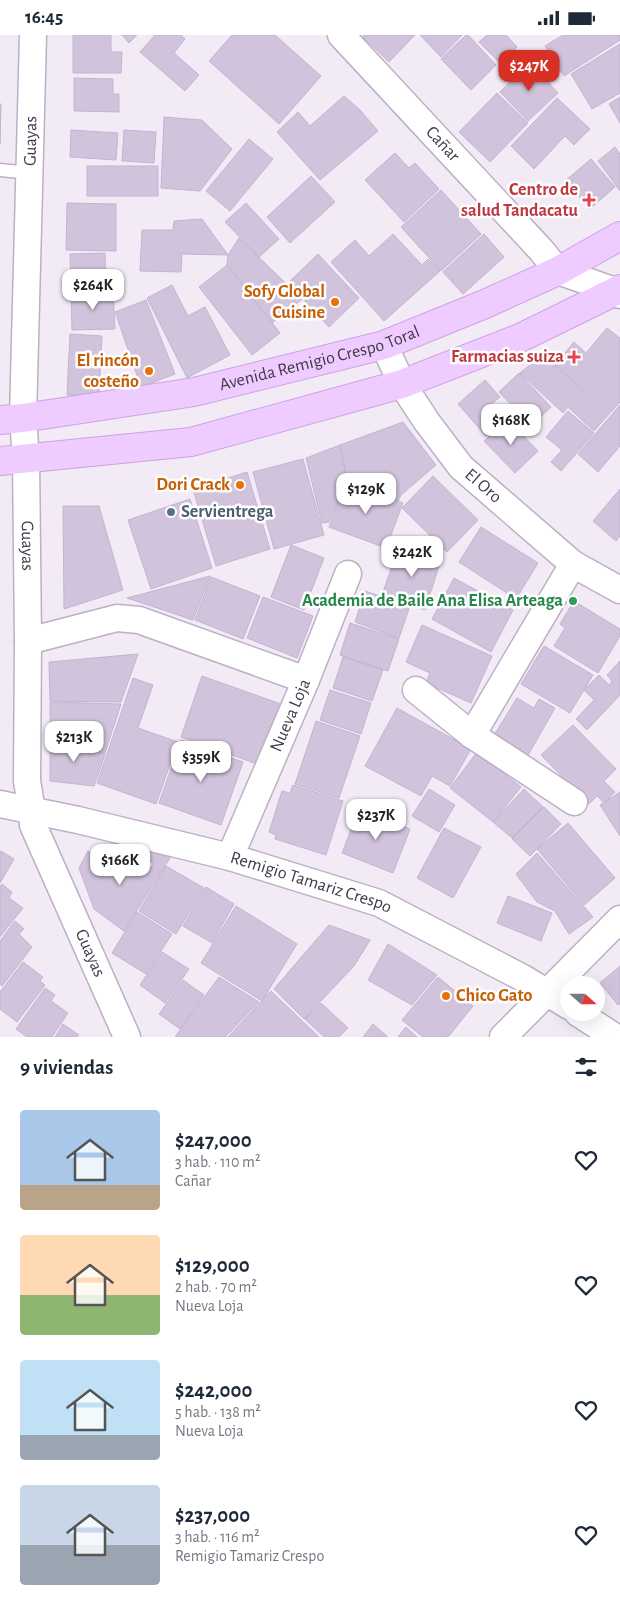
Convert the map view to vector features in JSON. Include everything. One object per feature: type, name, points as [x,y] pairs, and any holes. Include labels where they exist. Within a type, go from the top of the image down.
[{"type":"main road","name":"Avenida Remigio Crespo Toral","points":[[12,419],[194,392],[384,345],[485,304],[558,271],[620,236]]},
{"type":"main road","points":[[13,460],[191,442],[402,384],[520,338],[618,291]]},
{"type":"street","name":"Guayas","points":[[33,35],[30,173],[12,419],[13,460],[28,641],[27,781],[33,825],[127,1037]]},
{"type":"street","name":"Cañar","points":[[341,35],[542,250],[558,271]]},
{"type":"street","points":[[558,271],[618,291]]},
{"type":"street","name":"El Oro","points":[[384,345],[402,384],[427,422],[461,467],[573,563],[620,590]]},
{"type":"street","points":[[472,735],[573,563]]},
{"type":"street","name":"Nueva Loja","points":[[230,857],[306,680],[348,574]]},
{"type":"street","points":[[28,641],[117,619],[139,619],[306,680]]},
{"type":"street","points":[[416,690],[472,735],[574,802]]},
{"type":"street","name":"Remigio Tamariz Crespo","points":[[0,804],[78,820],[230,857],[380,903],[523,978],[560,1001]]},
{"type":"street","points":[[503,1037],[620,919]]},
{"type":"street","points":[[590,1021],[615,1037]]},
{"type":"lane","points":[[0,170],[30,173]]},
{"type":"building","points":[[73,35],[111,35],[111,52],[122,52],[121,73],[73,73]]},
{"type":"building","points":[[122,35],[137,35],[129,43]]},
{"type":"building","points":[[155,35],[181,35],[185,39],[174,53],[199,75],[185,91],[140,52]]},
{"type":"building","points":[[232,35],[275,35],[321,76],[279,124],[209,61]]},
{"type":"building","points":[[364,35],[415,35],[389,62],[363,37]]},
{"type":"building","points":[[420,35],[462,35],[441,57]]},
{"type":"building","points":[[466,35],[496,65],[471,90],[441,59]]},
{"type":"building","points":[[487,35],[506,35],[517,47],[500,63],[479,42]]},
{"type":"building","points":[[563,35],[620,35],[620,40],[564,76],[545,46]]},
{"type":"building","points":[[620,44],[620,93],[592,109],[571,74]]},
{"type":"building","points":[[530,63],[558,93],[528,121],[500,92]]},
{"type":"building","points":[[74,78],[113,79],[113,94],[119,94],[119,112],[74,111]]},
{"type":"building","points":[[497,93],[528,123],[490,162],[459,132]]},
{"type":"building","points":[[344,96],[360,110],[378,131],[320,180],[277,132],[298,112],[310,126]]},
{"type":"building","points":[[620,97],[620,123],[609,104]]},
{"type":"building","points":[[557,98],[590,129],[574,145],[565,136],[534,169],[511,146]]},
{"type":"building","points":[[0,104],[1,104],[0,144]]},
{"type":"building","points":[[164,117],[202,120],[232,149],[200,191],[161,188]]},
{"type":"building","points":[[71,130],[118,133],[116,160],[70,157]]},
{"type":"building","points":[[124,130],[156,132],[154,163],[122,161]]},
{"type":"building","points":[[249,139],[273,159],[230,211],[206,191]]},
{"type":"building","points":[[615,147],[620,154],[620,191],[598,161]]},
{"type":"building","points":[[395,153],[409,168],[415,163],[439,189],[404,222],[365,180]]},
{"type":"building","points":[[591,159],[615,187],[590,209],[565,181]]},
{"type":"building","points":[[87,166],[158,166],[158,196],[87,196]]},
{"type":"building","points":[[311,176],[335,202],[290,243],[267,217]]},
{"type":"building","points":[[441,190],[481,234],[441,271],[401,227]]},
{"type":"building","points":[[67,203],[116,204],[116,251],[66,250]]},
{"type":"building","points":[[246,203],[279,239],[259,257],[225,222]]},
{"type":"building","points":[[202,219],[228,255],[182,254],[181,272],[140,271],[142,230],[173,230],[174,221]]},
{"type":"building","points":[[393,234],[422,265],[428,259],[440,271],[384,321],[331,262],[355,240],[369,256]]},
{"type":"building","points":[[484,234],[504,257],[463,294],[443,272]]},
{"type":"building","points":[[239,238],[302,299],[272,323],[227,265],[228,255]]},
{"type":"building","points":[[105,253],[106,291],[71,292],[70,254]]},
{"type":"building","points":[[318,254],[359,298],[329,327],[288,283]]},
{"type":"building","points":[[227,265],[280,333],[252,355],[199,287]]},
{"type":"building","points":[[172,285],[188,316],[205,307],[230,355],[187,378],[147,298]]},
{"type":"building","points":[[113,291],[115,329],[72,330],[71,292]]},
{"type":"building","points":[[146,300],[175,374],[141,387],[115,312]]},
{"type":"building","points":[[607,328],[620,338],[620,402],[611,412],[555,365],[574,342],[586,353]]},
{"type":"building","points":[[70,334],[102,336],[99,396],[67,395]]},
{"type":"building","points":[[542,355],[610,413],[594,431],[568,407],[563,413],[520,373]]},
{"type":"building","points":[[519,373],[551,407],[531,426],[499,392]]},
{"type":"building","points":[[485,380],[500,397],[488,407],[502,423],[486,436],[458,404]]},
{"type":"building","points":[[620,405],[620,446],[598,472],[578,454]]},
{"type":"building","points":[[568,411],[594,433],[561,471],[551,462],[562,450],[546,437]]},
{"type":"building","points":[[507,419],[538,451],[515,473],[484,441]]},
{"type":"building","points":[[403,422],[436,465],[401,495],[398,501],[347,481],[340,445]]},
{"type":"building","points":[[340,445],[347,481],[329,522],[322,523],[306,458]]},
{"type":"building","points":[[303,459],[324,535],[274,549],[253,472]]},
{"type":"building","points":[[247,472],[270,549],[216,566],[193,489]]},
{"type":"building","points":[[433,476],[478,520],[447,552],[402,508]]},
{"type":"building","points":[[347,481],[403,503],[386,548],[329,527]]},
{"type":"building","points":[[620,489],[620,536],[616,541],[593,521]]},
{"type":"building","points":[[190,499],[212,568],[151,589],[128,520]]},
{"type":"building","points":[[63,506],[99,506],[123,590],[64,609]]},
{"type":"building","points":[[481,527],[538,563],[516,599],[459,562]]},
{"type":"building","points":[[291,545],[324,558],[304,610],[271,597]]},
{"type":"building","points":[[399,546],[441,560],[425,610],[382,595]]},
{"type":"building","points":[[210,576],[193,620],[127,598]]},
{"type":"building","points":[[211,577],[260,596],[243,639],[195,620]]},
{"type":"building","points":[[454,578],[513,610],[491,652],[432,619]]},
{"type":"building","points":[[365,591],[410,606],[399,638],[355,622]]},
{"type":"building","points":[[263,597],[313,616],[297,658],[247,638]]},
{"type":"building","points":[[574,601],[620,629],[620,636],[598,673],[554,646],[565,628],[560,624]]},
{"type":"building","points":[[350,623],[399,639],[388,671],[340,655]]},
{"type":"building","points":[[422,625],[492,656],[471,703],[426,683],[430,673],[406,662]]},
{"type":"building","points":[[544,646],[593,675],[570,713],[521,684]]},
{"type":"building","points":[[138,654],[121,702],[50,701],[49,662]]},
{"type":"building","points":[[343,657],[383,670],[372,701],[333,688]]},
{"type":"building","points":[[620,661],[620,695],[587,730],[576,719],[594,700],[584,690],[599,675],[609,685],[612,681],[607,675]]},
{"type":"building","points":[[202,676],[281,704],[260,765],[181,737]]},
{"type":"building","points":[[133,678],[153,685],[138,728],[178,742],[156,804],[97,783]]},
{"type":"building","points":[[330,690],[371,703],[361,734],[320,720]]},
{"type":"building","points":[[517,698],[534,708],[539,699],[555,708],[527,757],[493,737]]},
{"type":"building","points":[[50,702],[121,704],[105,753],[50,735]]},
{"type":"building","points":[[397,708],[471,749],[450,786],[432,776],[421,796],[365,766]]},
{"type":"building","points":[[316,721],[360,736],[339,798],[295,784]]},
{"type":"building","points":[[573,725],[616,769],[604,781],[615,792],[604,803],[597,796],[589,804],[541,755]]},
{"type":"building","points":[[50,737],[105,754],[94,786],[50,781]]},
{"type":"building","points":[[181,740],[243,762],[221,825],[159,803]]},
{"type":"building","points":[[477,752],[521,787],[493,822],[450,788]]},
{"type":"building","points":[[293,785],[343,801],[326,855],[275,839],[276,835],[269,832],[282,791],[290,793]]},
{"type":"building","points":[[429,789],[455,805],[439,832],[412,816]]},
{"type":"building","points":[[524,789],[543,807],[512,838],[493,822]]},
{"type":"building","points":[[620,792],[620,836],[600,805]]},
{"type":"building","points":[[544,807],[561,824],[530,856],[512,839]]},
{"type":"building","points":[[359,809],[410,829],[393,873],[342,853]]},
{"type":"building","points":[[568,823],[615,878],[584,905],[537,849]]},
{"type":"building","points":[[444,828],[481,847],[453,898],[417,878]]},
{"type":"building","points":[[139,848],[170,858],[124,931],[94,909],[79,868],[88,851],[99,860],[101,855],[112,862],[109,870],[122,879],[131,862],[147,873],[154,863],[135,856]]},
{"type":"building","points":[[0,852],[14,859],[0,883]]},
{"type":"building","points":[[537,853],[593,917],[569,934],[555,911],[537,902],[516,874]]},
{"type":"building","points":[[166,866],[204,888],[176,934],[139,911]]},
{"type":"building","points":[[2,884],[12,892],[9,898],[23,908],[0,937],[0,887]]},
{"type":"building","points":[[206,887],[234,904],[212,943],[183,926]]},
{"type":"building","points":[[508,896],[552,913],[541,941],[497,923]]},
{"type":"building","points":[[236,906],[297,944],[262,1001],[201,963]]},
{"type":"building","points":[[137,912],[172,934],[146,974],[112,953]]},
{"type":"building","points":[[15,921],[24,929],[19,934],[32,947],[2,986],[0,984],[0,941]]},
{"type":"building","points":[[329,925],[370,940],[354,966],[304,1019],[274,989]]},
{"type":"building","points":[[388,944],[437,975],[412,1005],[368,980]]},
{"type":"building","points":[[162,952],[189,969],[165,1003],[140,985]]},
{"type":"building","points":[[23,962],[43,977],[40,981],[45,985],[17,1022],[0,1009],[0,992]]},
{"type":"building","points":[[620,966],[620,1004],[618,1005],[605,989],[605,979]]},
{"type":"building","points":[[219,977],[259,1002],[225,1037],[175,1037]]},
{"type":"building","points":[[438,977],[473,1006],[448,1037],[423,1037],[402,1020]]},
{"type":"building","points":[[183,980],[204,995],[180,1029],[159,1014]]},
{"type":"building","points":[[45,988],[55,995],[51,1001],[68,1013],[52,1037],[27,1037],[16,1029]]},
{"type":"building","points":[[271,991],[319,1037],[228,1037]]},
{"type":"building","points":[[321,1003],[348,1028],[339,1037],[324,1037],[305,1019]]},
{"type":"building","points":[[63,1024],[79,1035],[77,1037],[55,1037]]},
{"type":"building","points":[[373,1024],[388,1037],[363,1037]]},
{"type":"building","points":[[406,1027],[417,1037],[398,1037]]},
{"type":"place","name":"Centro de salud Tandacatu","points":[[589,200]]},
{"type":"place","name":"Sofy Global Cuisine","points":[[335,302]]},
{"type":"place","name":"Farmacias suiza","points":[[574,357]]},
{"type":"place","name":"El rincón costeño","points":[[149,371]]},
{"type":"place","name":"Dori Crack","points":[[240,485]]},
{"type":"place","name":"Servientrega","points":[[171,512]]},
{"type":"place","name":"Academia de Baile Ana Elisa Arteaga","points":[[573,601]]},
{"type":"place","name":"Chico Gato","points":[[446,996]]}]
